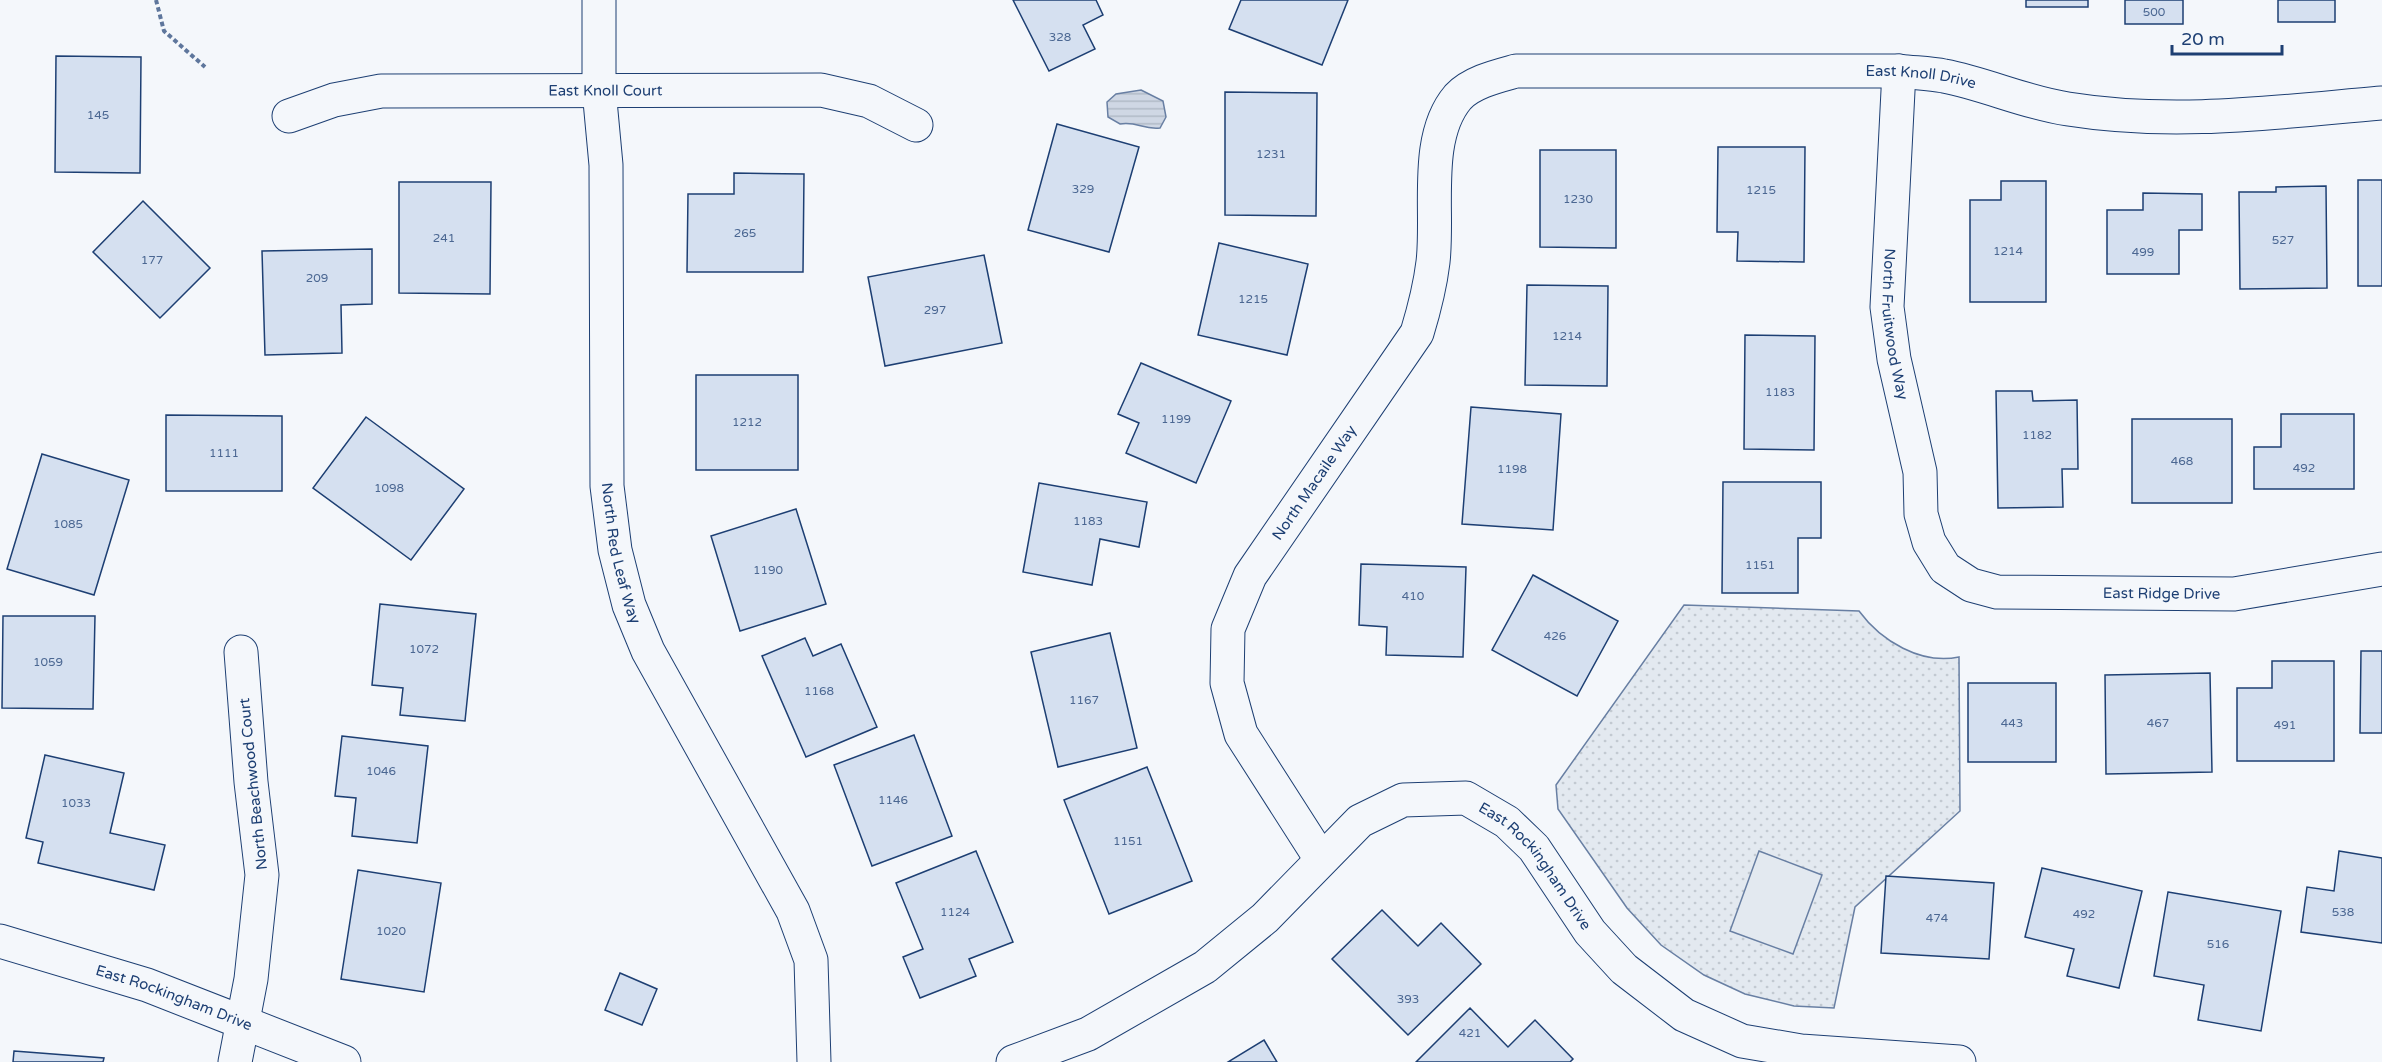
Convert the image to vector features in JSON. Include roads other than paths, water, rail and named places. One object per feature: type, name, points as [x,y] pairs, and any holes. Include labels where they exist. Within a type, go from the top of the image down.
[{"type":"street","name":"North Red Leaf Way","points":[[599,0],[599,90],[606,165],[607,486],[615,550],[629,605],[648,651],[793,911],[811,960],[814,1062]]},
{"type":"street","name":"East Knoll Drive","points":[[1459,96],[1487,79],[1516,71],[1899,71],[1944,76],[2019,98],[2067,109],[2146,118],[2217,118],[2382,103]]},
{"type":"street","name":"North Fruitwood Way","points":[[1899,71],[1887,307],[1894,359],[1920,472],[1921,514],[1929,542],[1945,568]]},
{"type":"street","name":"East Knoll Court","points":[[289,116],[334,100],[381,91],[821,90],[869,101],[916,125]]},
{"type":"street","name":"North Macaile Way","points":[[1321,859],[1240,734],[1227,683],[1228,629],[1250,576],[1416,333],[1428,299],[1433,261],[1437,147],[1443,121],[1459,96]]},
{"type":"street","name":"East Ridge Drive","points":[[1945,568],[1971,585],[1997,592],[2234,594],[2382,569]]},
{"type":"street","name":"North Beachwood Court","points":[[236,1062],[244,1023],[262,875],[251,782],[241,652]]},
{"type":"street","name":"East Rockingham Drive","points":[[1013,1062],[1088,1034],[1205,967],[1265,918],[1360,821],[1403,800],[1466,798],[1507,822],[1534,848],[1590,932],[1624,969],[1684,1016],[1742,1041],[1799,1056],[1959,1062]]},
{"type":"street","name":"East Rockingham Drive","points":[[0,941],[147,985],[344,1062]]}]
